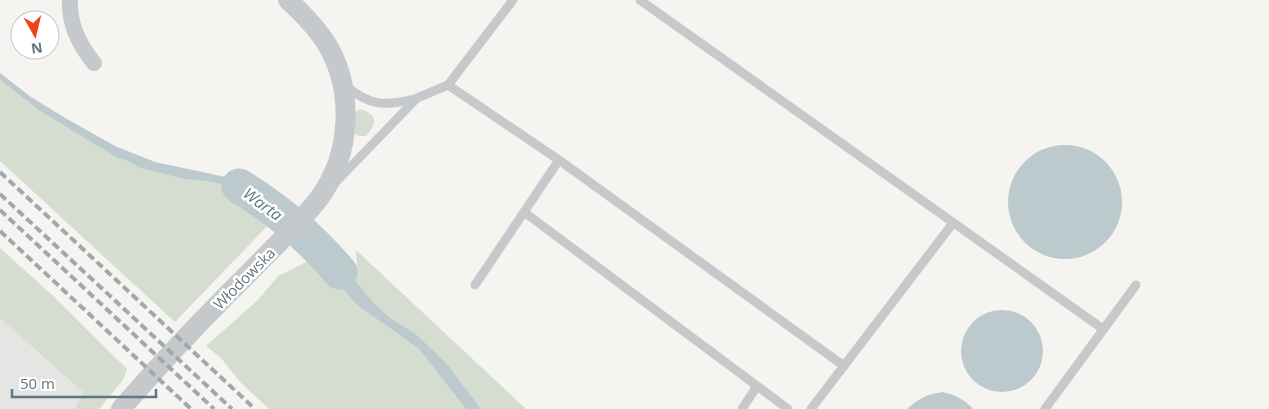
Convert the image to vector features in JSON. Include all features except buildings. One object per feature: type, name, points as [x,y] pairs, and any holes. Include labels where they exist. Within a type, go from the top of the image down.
[{"type":"street","points":[[70,0],[71,20],[75,32],[79,42],[94,63]]},
{"type":"street","name":"Włodowska","points":[[121,409],[205,317],[315,204],[331,179],[342,147],[345,128],[341,81],[327,44],[288,0]]},
{"type":"lane","points":[[341,81],[357,95],[381,104],[398,103],[417,98],[448,85],[513,0]]},
{"type":"lane","points":[[640,0],[1103,330]]},
{"type":"lane","points":[[448,85],[559,160],[844,366]]},
{"type":"lane","points":[[315,204],[417,98]]},
{"type":"lane","points":[[474,285],[559,160]]},
{"type":"lane","points":[[524,212],[788,409]]},
{"type":"lane","points":[[811,409],[954,223]]},
{"type":"lane","points":[[1045,409],[1136,285]]},
{"type":"lane","points":[[742,409],[757,386]]},
{"type":"shaded area","points":[[0,80],[40,111],[119,159],[126,160],[140,168],[184,179],[230,186],[256,200],[276,217],[175,322],[0,161]]},
{"type":"shaded area","points":[[360,109],[373,116],[374,120],[373,127],[366,136],[355,134],[353,117],[356,111]]},
{"type":"shaded area","points":[[0,248],[52,295],[127,369],[123,380],[99,409],[75,409],[83,392],[0,318]]},
{"type":"shaded area","points":[[356,250],[526,409],[481,409],[448,365],[415,333],[390,318],[373,302],[353,278],[357,267]]},
{"type":"shaded area","points":[[319,256],[333,277],[368,313],[419,349],[466,409],[269,409],[241,383],[221,358],[206,346],[259,299],[278,276]]},
{"type":"shaded area","points":[[0,318],[83,392],[75,409],[0,409]]},
{"type":"water","points":[[0,73],[31,97],[115,146],[155,162],[235,179],[252,187],[282,210],[276,217],[256,200],[230,186],[184,179],[140,168],[126,160],[119,159],[40,111],[0,80]]},
{"type":"water","points":[[1065,145],[1087,150],[1105,162],[1117,180],[1122,202],[1117,224],[1105,242],[1087,254],[1065,259],[1043,254],[1025,242],[1013,224],[1008,202],[1013,180],[1025,162],[1043,150]]},
{"type":"water","points":[[312,234],[373,302],[390,318],[415,333],[448,365],[481,409],[466,409],[419,349],[357,305],[333,277],[319,256],[303,243]]},
{"type":"water","points":[[994,310],[1010,310],[1025,317],[1036,328],[1043,343],[1040,367],[1031,380],[1010,392],[994,392],[979,385],[968,374],[961,359],[961,343],[968,328],[979,317]]},
{"type":"water","points":[[943,392],[959,398],[973,409],[907,409],[923,397]]},
{"type":"waterway","name":"Warta","points":[[239,186],[267,204],[293,225],[340,272]]},
{"type":"railway","points":[[0,172],[255,409]]},
{"type":"railway","points":[[0,194],[232,409]]},
{"type":"railway","points":[[0,210],[214,409]]},
{"type":"railway","points":[[0,231],[191,409]]}]
